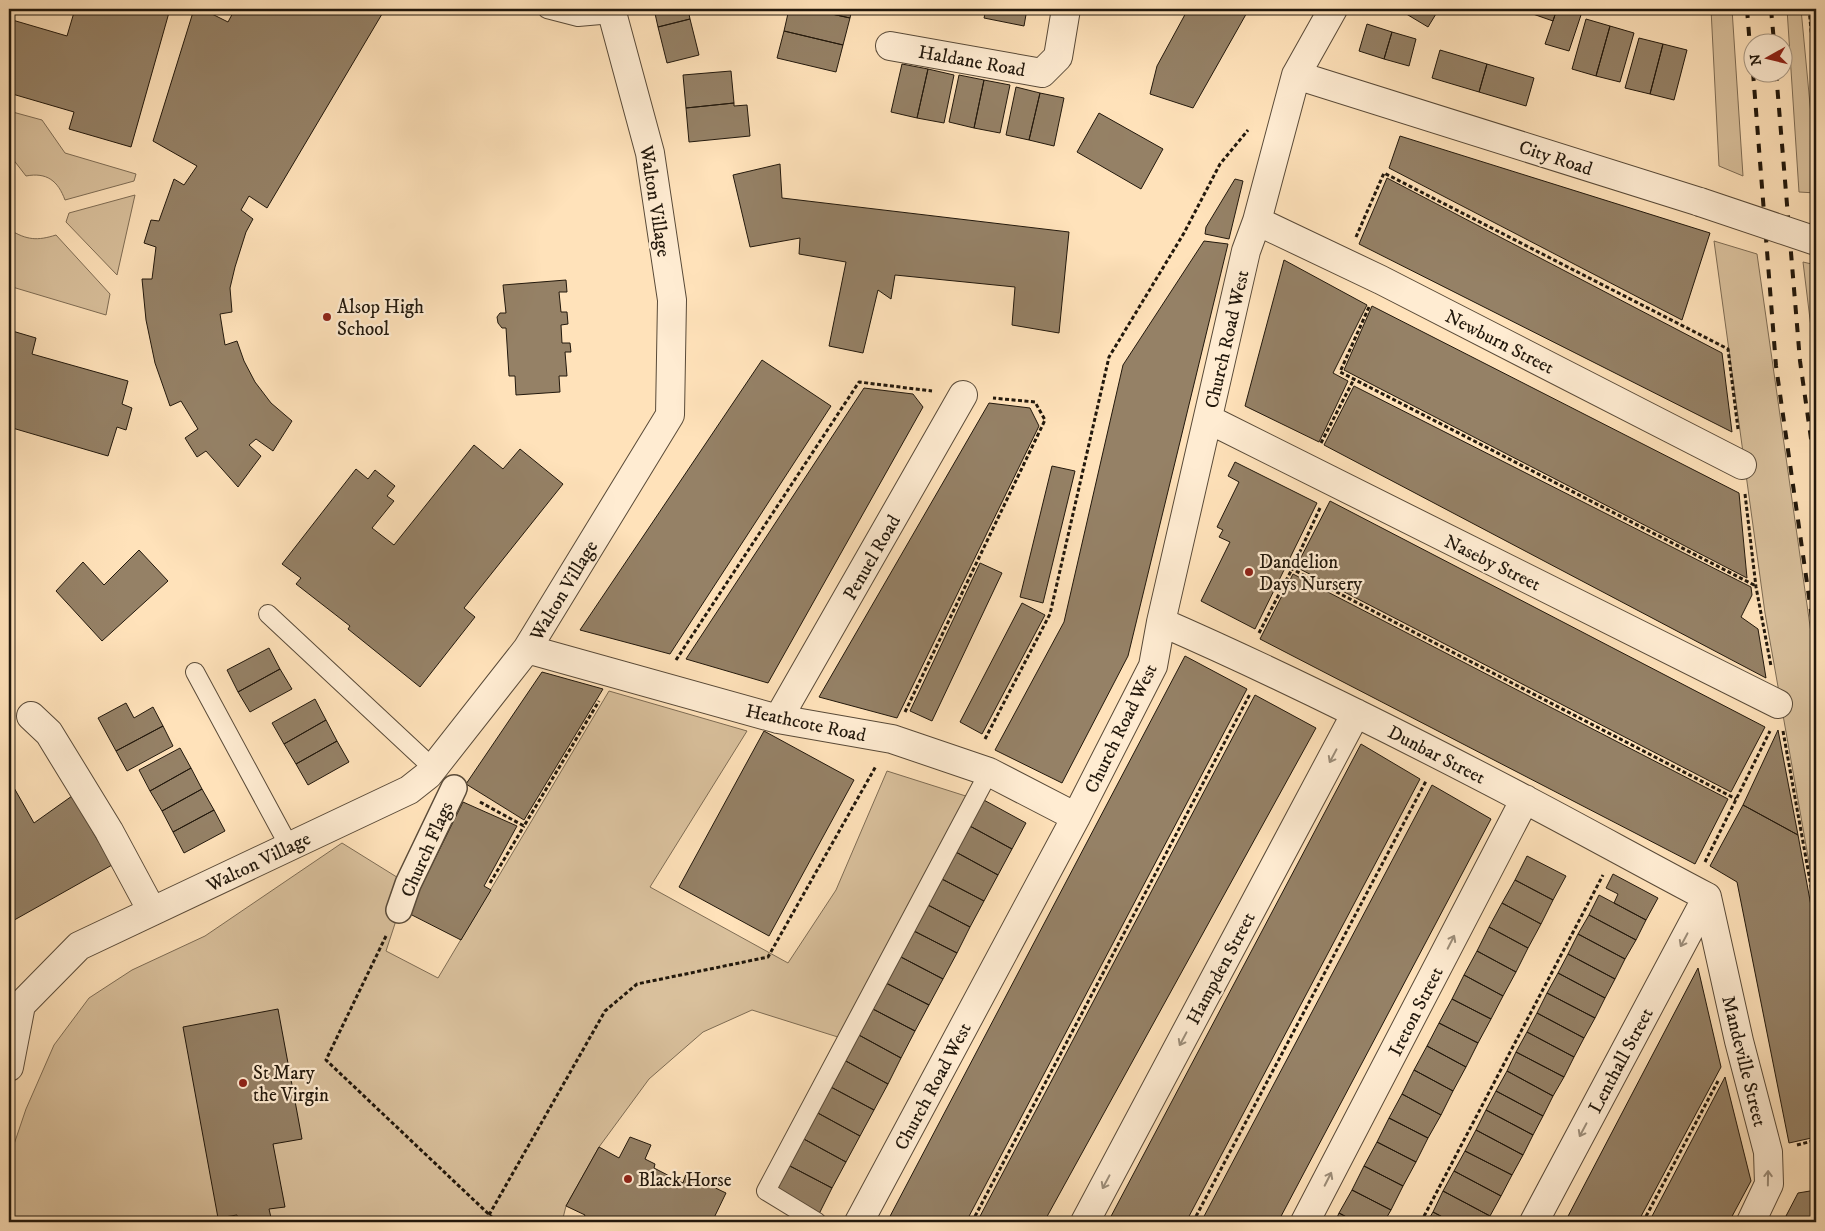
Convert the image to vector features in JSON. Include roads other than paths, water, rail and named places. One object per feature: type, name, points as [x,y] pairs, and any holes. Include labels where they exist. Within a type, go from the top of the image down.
[{"type":"street","name":"Haldane Road","points":[[890,46],[1042,73],[1058,57],[1066,9]]},
{"type":"street","name":"Church Road West","points":[[859,1222],[1076,818],[1153,666],[1161,622],[1246,251],[1257,222],[1296,74],[1332,9]]},
{"type":"street","name":"Walton Village","points":[[15,1008],[79,946],[409,790],[433,768],[527,650],[670,415],[670,290],[650,153],[611,11]]},
{"type":"street","name":"City Road","points":[[1296,74],[1700,202],[1816,241]]},
{"type":"street","name":"Newburn Street","points":[[1257,222],[1381,280],[1742,465]]},
{"type":"street","name":"Penuel Road","points":[[778,719],[963,396]]},
{"type":"street","name":"Naseby Street","points":[[1208,419],[1778,704]]},
{"type":"street","name":"Dunbar Street","points":[[1161,622],[1255,663],[1356,713],[1526,799],[1699,893]]},
{"type":"street","name":"Heathcote Road","points":[[527,650],[660,685],[778,719],[892,739],[980,769],[1076,818]]},
{"type":"street","name":"Hampden Street","points":[[1085,1222],[1356,713]]},
{"type":"street","points":[[31,716],[50,733],[109,831],[152,911]]},
{"type":"street","name":"Church Flags","points":[[399,910],[408,884],[454,788]]},
{"type":"street","name":"Ireton Street","points":[[1305,1222],[1526,799]]},
{"type":"street","name":"Mandeville Street","points":[[1699,893],[1768,1152],[1770,1184],[1751,1222]]},
{"type":"street","name":"Lenthall Street","points":[[1534,1222],[1699,893]]},
{"type":"street","points":[[9,1067],[15,1008]]},
{"type":"lane","points":[[546,9],[578,17],[611,11]]},
{"type":"lane","points":[[268,614],[433,768]]},
{"type":"lane","points":[[195,672],[289,846]]},
{"type":"lane","points":[[817,1222],[766,1191],[980,769]]},
{"type":"railway","points":[[1747,9],[1749,32]]},
{"type":"railway","points":[[1771,9],[1773,32]]},
{"type":"railway","points":[[1754,82],[1776,366],[1816,646]]},
{"type":"railway","points":[[1777,82],[1800,361],[1816,474]]},
{"type":"place","name":"Alsop High School","points":[[327,317]]},
{"type":"place","name":"Dandelion Days Nursery","points":[[1249,572]]},
{"type":"place","name":"St Mary the Virgin","points":[[243,1083]]},
{"type":"place","name":"Black Horse","points":[[628,1179]]}]
